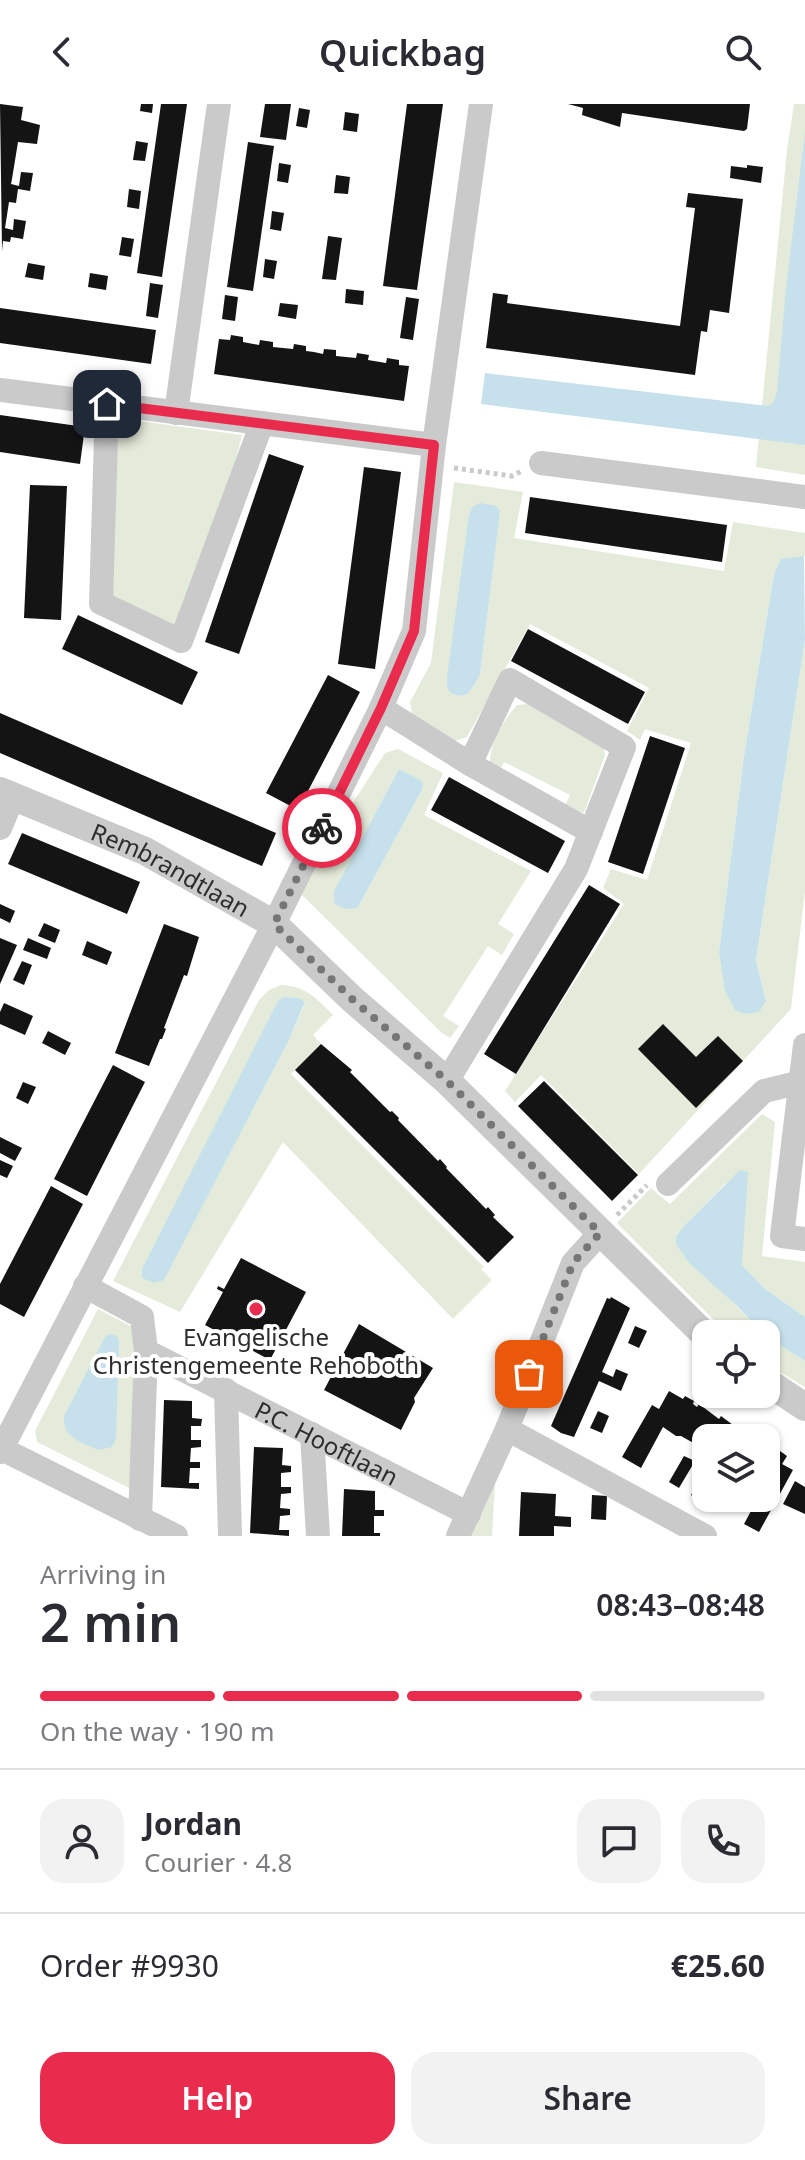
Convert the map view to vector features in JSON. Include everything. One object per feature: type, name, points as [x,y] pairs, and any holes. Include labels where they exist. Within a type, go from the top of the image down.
[{"type":"street","points":[[176,413],[219,104]]},
{"type":"street","points":[[176,1536],[1,1450],[274,924],[381,708],[414,631],[433,455],[481,104]]},
{"type":"street","points":[[0,390],[262,423],[433,455]]},
{"type":"street","points":[[107,404],[101,603],[181,641],[262,423]]},
{"type":"street","points":[[541,463],[805,497]]},
{"type":"street","points":[[447,1081],[576,869],[624,747],[510,680],[470,764]]},
{"type":"street","points":[[381,708],[470,764],[591,832]]},
{"type":"street","points":[[0,828],[7,794]]},
{"type":"street","name":"Rembrandtlaan","points":[[7,794],[145,851],[274,924],[352,999],[447,1081],[692,1322]]},
{"type":"street","points":[[794,1238],[805,1045]]},
{"type":"street","points":[[668,1184],[764,1091],[801,1082]]},
{"type":"street","points":[[458,1536],[507,1429],[573,1263],[600,1233]]},
{"type":"street","points":[[85,1286],[142,1317],[146,1351],[140,1519]]},
{"type":"street","name":"P.C. Hooftlaan","points":[[146,1351],[469,1514]]},
{"type":"street","points":[[226,1390],[230,1536]]},
{"type":"street","points":[[780,1390],[805,1407]]},
{"type":"street","points":[[507,1429],[705,1536]]},
{"type":"street","points":[[312,1434],[318,1536]]},
{"type":"path","points":[[433,455],[512,476],[541,463]]},
{"type":"path","points":[[600,1233],[648,1184],[668,1184]]},
{"type":"green space","points":[[794,104],[805,104],[805,475],[756,467]]},
{"type":"green space","points":[[110,417],[242,435],[181,628],[94,598]]},
{"type":"green space","points":[[454,482],[523,492],[514,538],[724,571],[733,522],[805,533],[805,556],[774,574],[744,756],[719,952],[766,1000],[756,960],[805,640],[805,891],[791,1009],[639,1174],[541,1075],[515,1102],[505,1091],[624,904],[603,888],[611,869],[647,880],[691,743],[645,729],[640,740],[627,731],[649,688],[530,624],[467,737],[454,741],[413,719],[410,702],[431,663]],"holes":[[[500,510],[480,675],[458,696],[451,693],[447,677]]]},
{"type":"green space","points":[[528,704],[604,748],[605,755],[584,813],[564,808],[570,795],[504,762],[499,772],[490,762],[492,747],[503,724],[517,705]]},
{"type":"green space","points":[[398,749],[443,773],[424,815],[531,871],[498,924],[514,934],[502,955],[488,946],[443,1016],[459,1026],[450,1038],[299,892],[300,885],[385,753]],"holes":[[[399,769],[423,788],[358,907],[334,892]]]},
{"type":"green space","points":[[281,985],[304,990],[333,1015],[313,1035],[321,1044],[291,1074],[484,1267],[481,1269],[492,1280],[453,1319],[283,1142],[180,1312],[113,1281],[259,1000],[269,990]],"holes":[[[300,998],[305,1003],[289,1040],[164,1279],[279,999]]]},
{"type":"green space","points":[[762,1114],[775,1122],[762,1256],[805,1262],[805,1317],[764,1288],[742,1265],[726,1183],[676,1235],[676,1244],[681,1250],[750,1320],[714,1320],[617,1223],[651,1188],[670,1204]]},
{"type":"green space","points":[[98,1309],[136,1329],[133,1490],[37,1442],[35,1431]]},
{"type":"green space","points":[[780,1345],[805,1361],[805,1387],[780,1372]]},
{"type":"green space","points":[[496,1468],[492,1536],[466,1536]]},
{"type":"water","points":[[805,132],[805,445],[481,404],[485,373],[768,406],[773,403],[777,392]]},
{"type":"water","points":[[480,503],[496,506],[500,510],[499,520],[480,675],[468,694],[458,696],[447,688],[447,677],[469,515],[473,506]]},
{"type":"water","points":[[804,556],[805,640],[756,960],[766,1001],[759,1012],[744,1014],[735,1010],[725,991],[719,952],[744,756],[774,574],[781,559]]},
{"type":"water","points":[[399,769],[422,781],[423,788],[358,907],[340,907],[334,903],[334,891]]},
{"type":"water","points":[[300,998],[305,1002],[289,1040],[164,1280],[154,1283],[142,1278],[142,1269],[279,999]]},
{"type":"water","points":[[740,1170],[748,1172],[742,1265],[764,1288],[805,1317],[805,1361],[780,1345],[780,1320],[751,1320],[689,1263],[676,1244],[676,1236]]},
{"type":"water","points":[[110,1334],[117,1336],[119,1341],[116,1439],[112,1447],[98,1450],[69,1434],[64,1416],[105,1337]]},
{"type":"building","points":[[0,104],[23,107],[21,120],[40,125],[37,144],[18,142],[11,184],[19,186],[21,172],[33,173],[30,191],[18,189],[16,203],[9,202],[5,228],[13,230],[14,219],[26,221],[23,239],[11,237],[10,242],[3,241],[2,251]]},
{"type":"building","points":[[141,104],[153,104],[152,113],[140,111]]},
{"type":"building","points":[[161,104],[187,104],[162,277],[137,273]]},
{"type":"building","points":[[265,104],[291,104],[286,140],[260,137]]},
{"type":"building","points":[[407,104],[443,104],[417,290],[383,286]]},
{"type":"building","points":[[568,104],[750,104],[747,129],[744,131],[622,113],[620,127],[582,115],[583,108]]},
{"type":"building","points":[[299,108],[310,110],[307,128],[296,126]]},
{"type":"building","points":[[345,112],[359,114],[357,132],[343,130]]},
{"type":"building","points":[[136,141],[148,143],[145,161],[133,160]]},
{"type":"building","points":[[248,142],[274,146],[253,291],[227,287]]},
{"type":"building","points":[[279,163],[291,165],[288,183],[277,181]]},
{"type":"building","points":[[747,165],[763,167],[761,183],[730,178],[731,166],[747,168]]},
{"type":"building","points":[[336,175],[350,177],[348,194],[334,193]]},
{"type":"building","points":[[129,189],[141,191],[139,209],[127,207]]},
{"type":"building","points":[[688,193],[743,199],[729,313],[710,310],[707,332],[701,331],[695,375],[486,348],[493,293],[508,295],[507,303],[680,326],[695,208],[686,207]]},
{"type":"building","points":[[272,211],[284,213],[281,231],[270,229]]},
{"type":"building","points":[[328,236],[342,238],[336,280],[322,279]]},
{"type":"building","points":[[122,237],[134,239],[131,257],[119,255]]},
{"type":"building","points":[[265,259],[277,261],[274,279],[263,277]]},
{"type":"building","points":[[28,263],[45,266],[43,280],[25,277]]},
{"type":"building","points":[[90,273],[108,276],[106,290],[88,287]]},
{"type":"building","points":[[150,283],[163,285],[158,318],[146,316]]},
{"type":"building","points":[[346,289],[364,291],[363,305],[345,303]]},
{"type":"building","points":[[225,295],[238,297],[235,321],[222,319]]},
{"type":"building","points":[[406,297],[419,299],[413,340],[400,338]]},
{"type":"building","points":[[280,303],[298,305],[296,319],[278,316]]},
{"type":"building","points":[[0,308],[156,330],[151,364],[0,343]]},
{"type":"building","points":[[231,335],[243,337],[243,342],[259,345],[260,340],[273,342],[273,347],[293,349],[294,344],[306,346],[306,351],[323,354],[324,349],[336,350],[336,356],[356,358],[357,353],[369,355],[368,360],[386,363],[387,358],[399,360],[399,365],[409,366],[404,401],[214,374],[219,339],[230,340]]},
{"type":"building","points":[[0,415],[85,427],[80,464],[0,452]]},
{"type":"building","points":[[269,454],[304,466],[239,654],[205,642]]},
{"type":"building","points":[[364,467],[401,472],[375,669],[338,664]]},
{"type":"building","points":[[30,485],[67,486],[61,620],[24,618]]},
{"type":"building","points":[[530,497],[727,525],[722,562],[525,533]]},
{"type":"building","points":[[78,615],[198,672],[182,705],[62,649]]},
{"type":"building","points":[[528,629],[645,692],[628,724],[511,661]]},
{"type":"building","points":[[328,675],[360,692],[298,810],[266,793]]},
{"type":"building","points":[[0,713],[276,833],[262,866],[0,753]]},
{"type":"building","points":[[650,736],[685,748],[643,874],[608,862]]},
{"type":"building","points":[[449,777],[565,841],[548,873],[431,810]]},
{"type":"building","points":[[22,833],[140,882],[127,914],[8,864]]},
{"type":"building","points":[[589,885],[620,904],[516,1074],[484,1054]]},
{"type":"building","points":[[0,904],[15,911],[10,923],[0,918]]},
{"type":"building","points":[[44,923],[60,930],[55,943],[38,936]]},
{"type":"building","points":[[164,924],[199,937],[187,976],[184,975],[166,1029],[149,1066],[115,1053]]},
{"type":"building","points":[[0,938],[17,945],[0,984]]},
{"type":"building","points":[[28,938],[51,948],[47,959],[23,950]]},
{"type":"building","points":[[87,941],[112,952],[107,965],[82,955]]},
{"type":"building","points":[[22,961],[32,965],[24,985],[13,980]]},
{"type":"building","points":[[4,1003],[33,1016],[25,1035],[0,1024]]},
{"type":"building","points":[[663,1024],[696,1057],[718,1036],[743,1061],[696,1108],[638,1049]]},
{"type":"building","points":[[48,1031],[71,1043],[65,1055],[42,1043]]},
{"type":"building","points":[[321,1044],[352,1070],[350,1072],[399,1118],[438,1161],[440,1159],[486,1209],[488,1207],[495,1215],[493,1217],[514,1237],[488,1263],[295,1070]]},
{"type":"building","points":[[113,1065],[145,1082],[87,1196],[54,1179]]},
{"type":"building","points":[[544,1081],[638,1175],[612,1201],[518,1106]]},
{"type":"building","points":[[23,1082],[36,1087],[28,1104],[16,1098]]},
{"type":"building","points":[[0,1137],[22,1148],[15,1161],[0,1153]]},
{"type":"building","points":[[0,1160],[13,1166],[7,1178],[0,1175]]},
{"type":"building","points":[[51,1186],[83,1204],[24,1317],[0,1304],[0,1284]]},
{"type":"building","name":"Evangelische Christengemeente Rehoboth","points":[[241,1258],[306,1292],[270,1360],[205,1325],[223,1292],[217,1289],[218,1286],[224,1289]]},
{"type":"building","points":[[611,1297],[630,1308],[602,1372],[613,1377],[616,1369],[628,1374],[621,1391],[599,1381],[574,1437],[561,1433],[551,1426],[607,1298]]},
{"type":"building","points":[[359,1324],[433,1368],[414,1398],[415,1402],[401,1430],[324,1390]]},
{"type":"building","points":[[635,1326],[647,1331],[639,1348],[628,1343]]},
{"type":"building","points":[[669,1391],[683,1399],[685,1396],[692,1400],[692,1408],[704,1408],[732,1424],[692,1424],[692,1442],[663,1427],[641,1468],[622,1457],[652,1405],[659,1409]]},
{"type":"building","points":[[164,1400],[192,1401],[192,1418],[202,1419],[201,1426],[191,1426],[191,1440],[201,1440],[201,1447],[191,1448],[190,1462],[200,1462],[200,1468],[190,1468],[189,1483],[199,1483],[199,1489],[161,1487]]},
{"type":"building","points":[[598,1411],[609,1416],[602,1433],[590,1428]]},
{"type":"building","points":[[254,1447],[283,1448],[282,1465],[291,1466],[291,1472],[281,1473],[281,1487],[291,1487],[291,1493],[281,1494],[280,1508],[290,1509],[290,1515],[280,1516],[279,1530],[289,1530],[289,1536],[250,1533]]},
{"type":"building","points":[[780,1451],[787,1456],[782,1464],[793,1470],[780,1494]]},
{"type":"building","points":[[684,1456],[692,1460],[692,1466],[679,1488],[669,1482]]},
{"type":"building","points":[[795,1481],[805,1487],[805,1514],[783,1504]]},
{"type":"building","points":[[344,1489],[375,1491],[375,1510],[384,1510],[384,1516],[374,1516],[374,1533],[380,1533],[380,1536],[342,1536]]},
{"type":"building","points":[[521,1492],[556,1494],[555,1516],[571,1517],[571,1527],[554,1526],[554,1536],[519,1536]]},
{"type":"building","points":[[592,1495],[607,1496],[606,1520],[591,1519]]},
{"type":"building","points":[[750,1512],[770,1512],[759,1532],[744,1524]]},
{"type":"way so far","points":[[322,828],[274,924],[352,999],[447,1081],[600,1233],[573,1263],[529,1374]]},
{"type":"place","name":"Evangelische Christengemeente Rehoboth","points":[[256,1309]]},
{"type":"route","points":[[107,404],[434,445],[414,631],[381,708],[322,828]]}]
